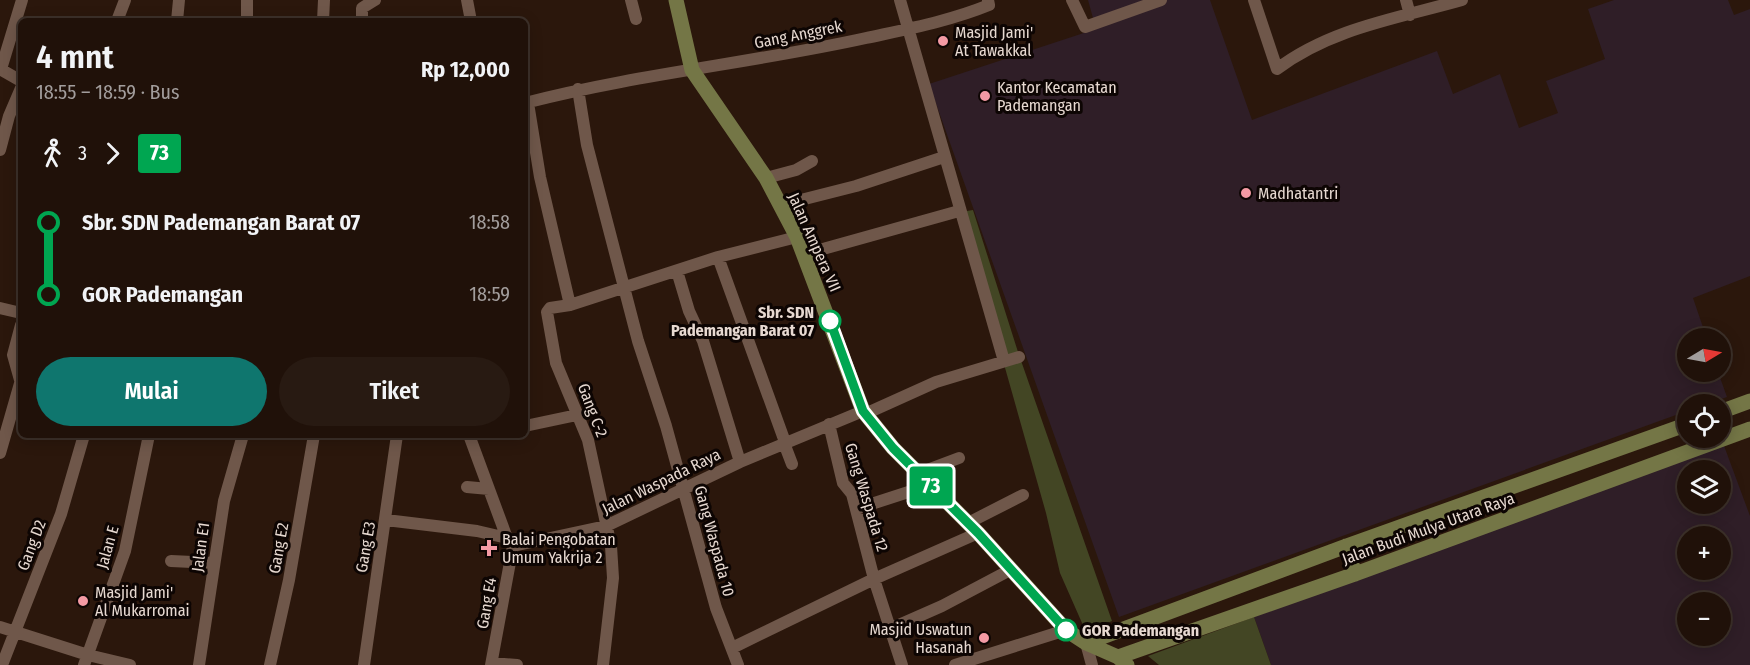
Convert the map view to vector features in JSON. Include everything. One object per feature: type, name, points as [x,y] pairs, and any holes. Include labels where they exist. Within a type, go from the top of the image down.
[{"type":"street","points":[[18,79],[0,69],[22,0]]},
{"type":"street","points":[[118,18],[125,0]]},
{"type":"street","points":[[177,18],[179,0]]},
{"type":"street","points":[[247,0],[247,18]]},
{"type":"street","points":[[323,18],[324,0]]},
{"type":"street","points":[[362,18],[361,9],[375,0]]},
{"type":"street","points":[[467,0],[470,18]]},
{"type":"street","points":[[631,0],[636,19]]},
{"type":"street","name":"Jalan Ampera VII","points":[[676,0],[692,70],[766,178],[781,205],[805,254],[864,412],[893,448],[1012,568],[1066,630],[1086,643],[1123,661]]},
{"type":"street","points":[[805,254],[959,212],[900,0]]},
{"type":"street","points":[[1072,0],[1085,27],[1161,0]]},
{"type":"street","points":[[1254,0],[1277,69],[1303,50],[1368,23],[1410,15],[1462,0]]},
{"type":"street","points":[[1406,0],[1410,15]]},
{"type":"street","name":"Gang Anggrek","points":[[528,103],[578,89],[813,50],[965,14],[992,2]]},
{"type":"street","name":"Gang Waspada 10","points":[[578,89],[587,145],[638,341],[684,488],[695,538],[716,608],[738,665]]},
{"type":"street","points":[[0,150],[9,116],[18,95]]},
{"type":"street","points":[[528,109],[540,177],[570,305],[718,257],[797,237]]},
{"type":"street","points":[[781,205],[856,186],[944,157]]},
{"type":"street","points":[[766,178],[796,170],[812,161]]},
{"type":"street","name":"Jalan Waspada Raya","points":[[510,542],[606,526],[740,462],[828,424],[864,412],[936,382],[1012,359],[959,212]]},
{"type":"street","points":[[718,257],[792,464]]},
{"type":"street","points":[[677,271],[689,311],[703,340],[740,462]]},
{"type":"street","name":"Gang C-2","points":[[570,305],[550,308],[547,312],[556,363],[588,440],[606,526],[613,578],[603,665]]},
{"type":"street","points":[[0,308],[18,311]]},
{"type":"street","points":[[18,337],[13,356],[18,373]]},
{"type":"street","points":[[0,453],[18,387]]},
{"type":"street","points":[[1731,408],[1750,401]]},
{"type":"street","points":[[528,425],[577,415]]},
{"type":"street","name":"Gang Waspada 12","points":[[828,424],[843,483],[852,494],[874,579],[892,628],[902,665]]},
{"type":"street","name":"Jalan Budi Mulya Utara Raya","points":[[1086,643],[1346,546],[1677,428]]},
{"type":"street","name":"Jalan Budi Mulya Utara Raya","points":[[1731,431],[1750,429]]},
{"type":"street","name":"Gang D2","points":[[2,665],[61,514],[83,438]]},
{"type":"street","name":"Jalan E","points":[[86,660],[125,551],[148,438]]},
{"type":"street","name":"Jalan E1","points":[[199,665],[224,501],[242,438]]},
{"type":"street","name":"Gang E2","points":[[270,665],[289,580],[313,438]]},
{"type":"street","name":"Gang E3","points":[[364,665],[397,438]]},
{"type":"street","points":[[471,438],[510,542]]},
{"type":"street","name":"Jalan Budi Mulya Utara Raya","points":[[1123,661],[1682,448]]},
{"type":"street","points":[[919,473],[959,458]]},
{"type":"street","points":[[856,509],[930,485]]},
{"type":"street","points":[[467,487],[489,489]]},
{"type":"street","name":"Gang Waspada 12","points":[[732,648],[973,528],[1023,495]]},
{"type":"street","points":[[386,520],[477,531],[510,542]]},
{"type":"street","name":"Gang E4","points":[[492,664],[510,542]]},
{"type":"street","points":[[1346,546],[1355,574]]},
{"type":"street","points":[[171,561],[214,563]]},
{"type":"street","points":[[892,628],[942,606],[1012,568]]},
{"type":"street","points":[[0,627],[86,660],[130,665]]},
{"type":"street","points":[[958,665],[1066,630]]},
{"type":"street","points":[[1086,643],[1092,665]]},
{"type":"street","points":[[492,664],[517,665]]},
{"type":"shaded area","points":[[1088,0],[1210,0],[1252,120],[1437,51],[1453,94],[1500,74],[1519,128],[1558,113],[1546,81],[1605,59],[1588,9],[1614,0],[1728,0],[1734,15],[1750,9],[1750,276],[1693,298],[1703,328],[1677,328],[1677,382],[1722,382],[1726,394],[1677,394],[1677,415],[1119,617],[929,84],[1096,29]]},
{"type":"shaded area","points":[[1710,448],[1725,448],[1729,460],[1677,460]]},
{"type":"shaded area","points":[[1677,460],[1677,514],[1731,514],[1731,465],[1750,516],[1750,665],[1271,665],[1254,617]]},
{"type":"green space","points":[[973,210],[1018,352],[1112,621],[1086,632],[1060,573],[1046,513],[961,212]]},
{"type":"green space","points":[[1254,617],[1271,665],[1159,665],[1148,656]]},
{"type":"bus line","name":"73","points":[[830,321],[863,411],[893,448],[978,533],[1066,630]]},
{"type":"place","name":"Masjid Jami' At Tawakkal","points":[[943,41]]},
{"type":"place","name":"Kantor Kecamatan Pademangan","points":[[985,96]]},
{"type":"place","name":"Madhatantri","points":[[1246,193]]},
{"type":"place","name":"Sbr. SDN Pademangan Barat 07","points":[[830,321]]},
{"type":"place","name":"Balai Pengobatan Umum Yakrija 2","points":[[489,548]]},
{"type":"place","name":"Masjid Jami' Al Mukarromai","points":[[83,601]]},
{"type":"place","name":"GOR Pademangan","points":[[1066,630]]},
{"type":"place","name":"Masjid Uswatun Hasanah","points":[[984,638]]}]
